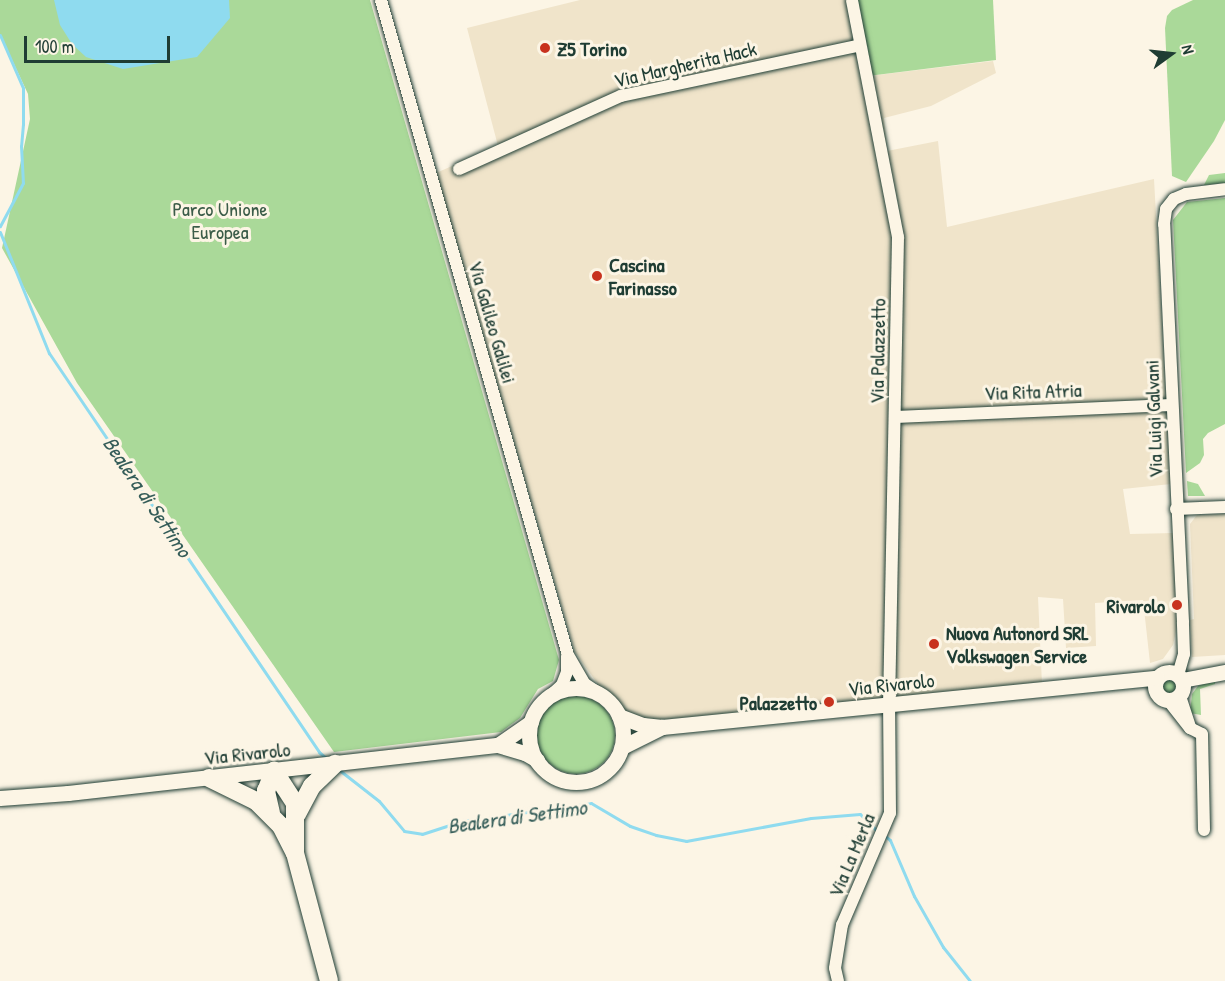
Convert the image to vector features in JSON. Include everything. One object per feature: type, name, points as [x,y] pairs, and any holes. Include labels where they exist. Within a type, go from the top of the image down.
[{"type":"highway","points":[[297,814],[312,786],[333,766]]},
{"type":"highway","points":[[274,771],[266,791],[271,813],[295,852],[329,981]]},
{"type":"highway","points":[[274,771],[293,797],[297,814],[295,852]]},
{"type":"highway","points":[[209,778],[247,795],[271,813]]},
{"type":"main road","points":[[1172,685],[1220,673]]},
{"type":"main road","name":"Via Rivarolo","points":[[619,716],[643,725],[662,727],[889,706],[1124,680],[1172,685]]},
{"type":"main road","points":[[573,688],[600,694],[619,716],[623,730],[622,747],[609,769],[584,781],[557,778],[537,760],[530,741],[531,722],[537,709],[548,698],[573,688]]},
{"type":"main road","name":"Via Rivarolo","points":[[498,745],[531,722]]},
{"type":"main road","name":"Via Rivarolo","points":[[622,747],[662,727]]},
{"type":"main road","name":"Via Rivarolo","points":[[0,798],[333,766],[498,745],[525,753],[537,760]]},
{"type":"street","name":"Via Galileo Galilei","points":[[381,0],[567,655],[567,672],[562,686],[548,698]]},
{"type":"street","name":"Via Palazzetto","points":[[852,0],[898,237],[889,706]]},
{"type":"street","name":"Via Margherita Hack","points":[[459,169],[621,96],[860,45]]},
{"type":"street","name":"Via Luigi Galvani","points":[[1172,685],[1184,654],[1164,224],[1166,209],[1173,199],[1186,194],[1225,189]]},
{"type":"street","name":"Via Rita Atria","points":[[896,417],[1172,405]]},
{"type":"street","points":[[1176,508],[1225,507]]},
{"type":"street","name":"Via Galileo Galilei","points":[[567,655],[585,684],[600,694]]},
{"type":"street","points":[[1172,685],[1190,728],[1202,734],[1204,830]]},
{"type":"street","name":"Via La Merla","points":[[838,981],[835,968],[842,925],[890,813],[889,706]]},
{"type":"shaded area","points":[[580,0],[858,0],[860,30],[869,76],[993,61],[996,73],[931,106],[884,118],[887,151],[938,141],[947,227],[1154,179],[1171,484],[1123,489],[1130,534],[1174,533],[1179,617],[1173,645],[1163,659],[1150,663],[1143,600],[1095,603],[1096,646],[1066,648],[1063,599],[1038,597],[1042,684],[653,724],[630,717],[602,690],[575,652],[436,173],[498,146],[467,28]]},
{"type":"shaded area","points":[[1225,514],[1225,655],[1192,657],[1190,620],[1194,619],[1190,524],[1197,515]]},
{"type":"green space","name":"Parco Unione Europea","points":[[0,0],[370,0],[559,660],[553,681],[538,689],[520,718],[501,732],[334,752],[77,383],[2,248],[30,119],[28,94],[0,34]]},
{"type":"green space","points":[[858,0],[993,0],[996,60],[868,76],[860,30]]},
{"type":"green space","points":[[1193,0],[1225,0],[1225,120],[1214,141],[1186,182],[1172,176],[1165,28],[1167,16],[1172,10]]},
{"type":"green space","points":[[1225,173],[1225,183],[1204,185],[1209,175]]},
{"type":"green space","points":[[1225,198],[1225,424],[1208,433],[1203,439],[1204,455],[1200,463],[1186,473],[1173,220],[1187,202]]},
{"type":"green space","points":[[1187,481],[1198,484],[1205,496],[1188,496]]},
{"type":"green space","points":[[1170,678],[1176,680],[1178,686],[1176,692],[1170,694],[1164,692],[1162,686],[1164,680]]},
{"type":"green space","points":[[1215,679],[1215,684],[1200,689],[1201,715],[1190,713],[1192,694],[1198,686]]},
{"type":"green space","points":[[576,696],[591,699],[604,707],[612,720],[615,735],[612,750],[604,763],[591,771],[576,774],[561,771],[548,763],[540,750],[537,735],[540,720],[548,707],[561,699]]},
{"type":"water","points":[[54,0],[229,0],[230,18],[197,57],[123,69],[86,57],[72,44],[60,25]]},
{"type":"waterway","points":[[0,35],[23,88],[21,146],[23,183],[0,226]]},
{"type":"waterway","name":"Bealera di Settimo","points":[[0,232],[49,353],[319,752],[326,758]]},
{"type":"waterway","name":"Bealera di Settimo","points":[[338,769],[379,801],[404,831],[422,834],[462,821],[591,803],[630,826],[656,835],[686,841],[811,818],[860,814],[878,832]]},
{"type":"waterway","name":"Bealera di Settimo","points":[[884,835],[890,840],[914,896],[943,947],[970,981]]},
{"type":"place","name":"Z5 Torino","points":[[545,48]]},
{"type":"place","name":"Cascina Farinasso","points":[[597,276]]},
{"type":"place","name":"Rivarolo","points":[[1177,605]]},
{"type":"place","name":"Nuova Autonord SRL Volkswagen Service","points":[[934,644]]},
{"type":"place","name":"Palazzetto","points":[[829,702]]}]
